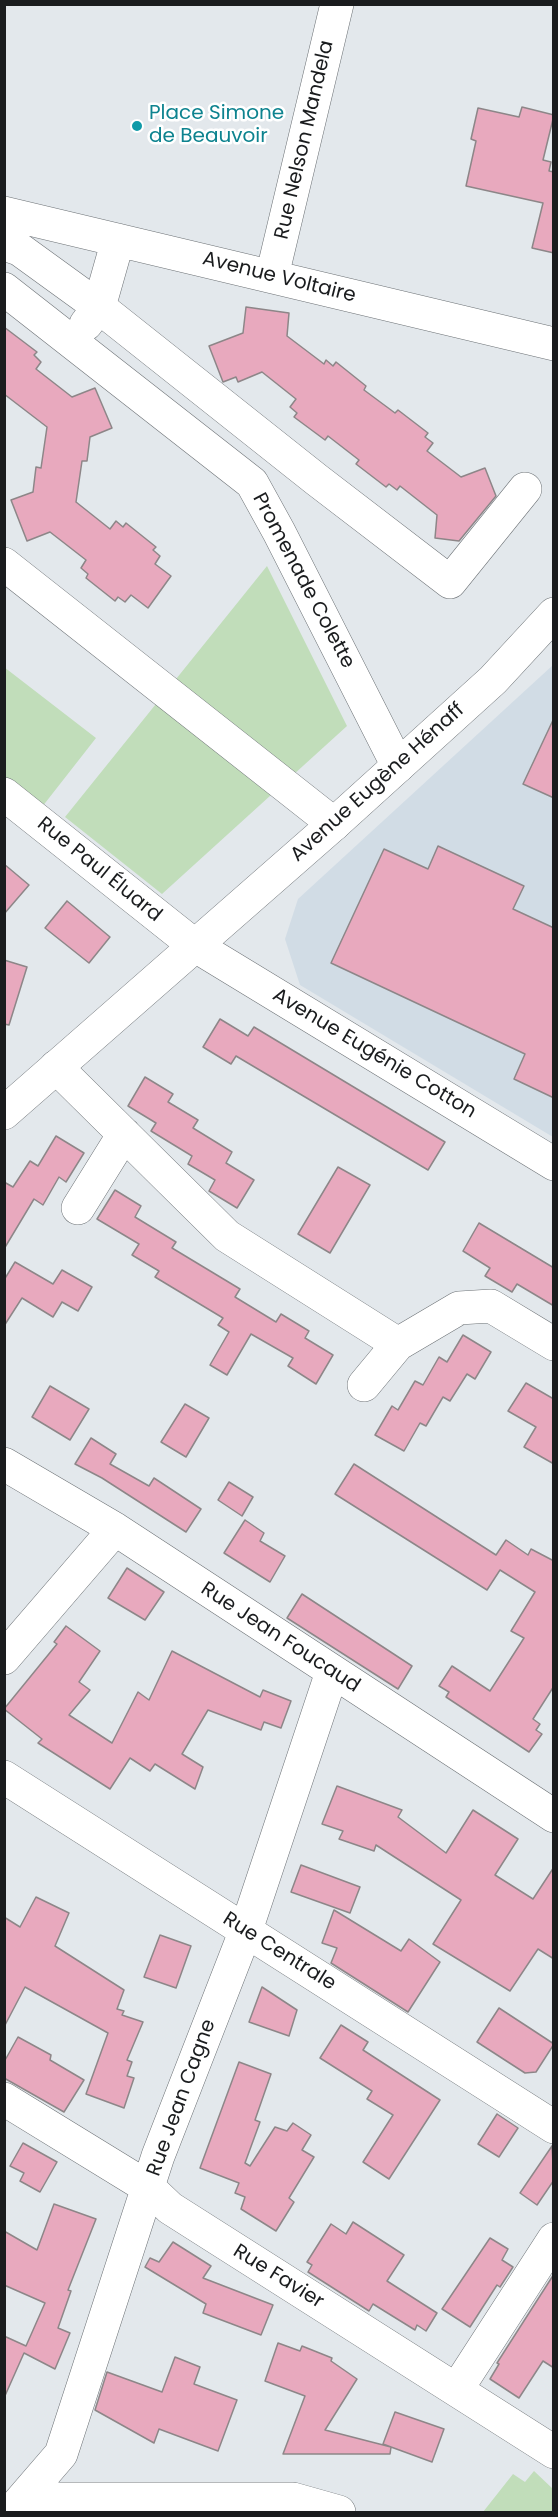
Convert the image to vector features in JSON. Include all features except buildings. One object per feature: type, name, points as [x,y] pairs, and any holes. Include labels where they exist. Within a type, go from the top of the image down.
[{"type":"street","name":"Rue Nelson Mandela","points":[[272,276],[337,4]]},
{"type":"street","name":"Avenue Voltaire","points":[[4,213],[554,344]]},
{"type":"street","points":[[72,342],[99,307],[118,240]]},
{"type":"street","points":[[4,244],[20,249],[99,307],[450,582],[525,489]]},
{"type":"street","name":"Promenade Colette","points":[[4,290],[252,483],[398,766]]},
{"type":"street","points":[[205,391],[252,483]]},
{"type":"street","points":[[4,564],[334,824]]},
{"type":"street","name":"Avenue Eugène Hénaff","points":[[4,1113],[334,824],[493,680],[554,614]]},
{"type":"street","name":"Rue Paul Éluard","points":[[4,794],[194,945]]},
{"type":"street","name":"Avenue Eugénie Cotton","points":[[194,945],[554,1164]]},
{"type":"street","points":[[56,1067],[226,1236],[398,1344]]},
{"type":"street","points":[[78,1208],[124,1134]]},
{"type":"street","points":[[364,1385],[398,1344],[459,1308],[491,1306],[554,1344]]},
{"type":"street","name":"Rue Jean Foucaud","points":[[4,1464],[115,1529],[554,1816]]},
{"type":"street","points":[[4,1658],[115,1529]]},
{"type":"street","name":"Rue Jean Cagne","points":[[17,2506],[61,2454],[148,2188],[246,1930],[332,1672]]},
{"type":"street","name":"Rue Centrale","points":[[4,1777],[554,2127]]},
{"type":"street","name":"Rue Favier","points":[[4,2098],[148,2188],[170,2208],[554,2452]]},
{"type":"street","points":[[457,2389],[554,2239]]},
{"type":"street","points":[[17,2506],[287,2506],[339,2512]]},
{"type":"shaded area","points":[[553,665],[553,1137],[300,985],[285,939],[298,899]]},
{"type":"green space","points":[[267,566],[347,726],[162,894],[65,817]]},
{"type":"green space","points":[[4,667],[96,738],[42,807],[5,778]]},
{"type":"green space","points":[[534,2471],[553,2489],[553,2512],[483,2512],[513,2474],[525,2482]]},
{"type":"place","name":"Place Simone de Beauvoir","points":[[137,126]]}]
